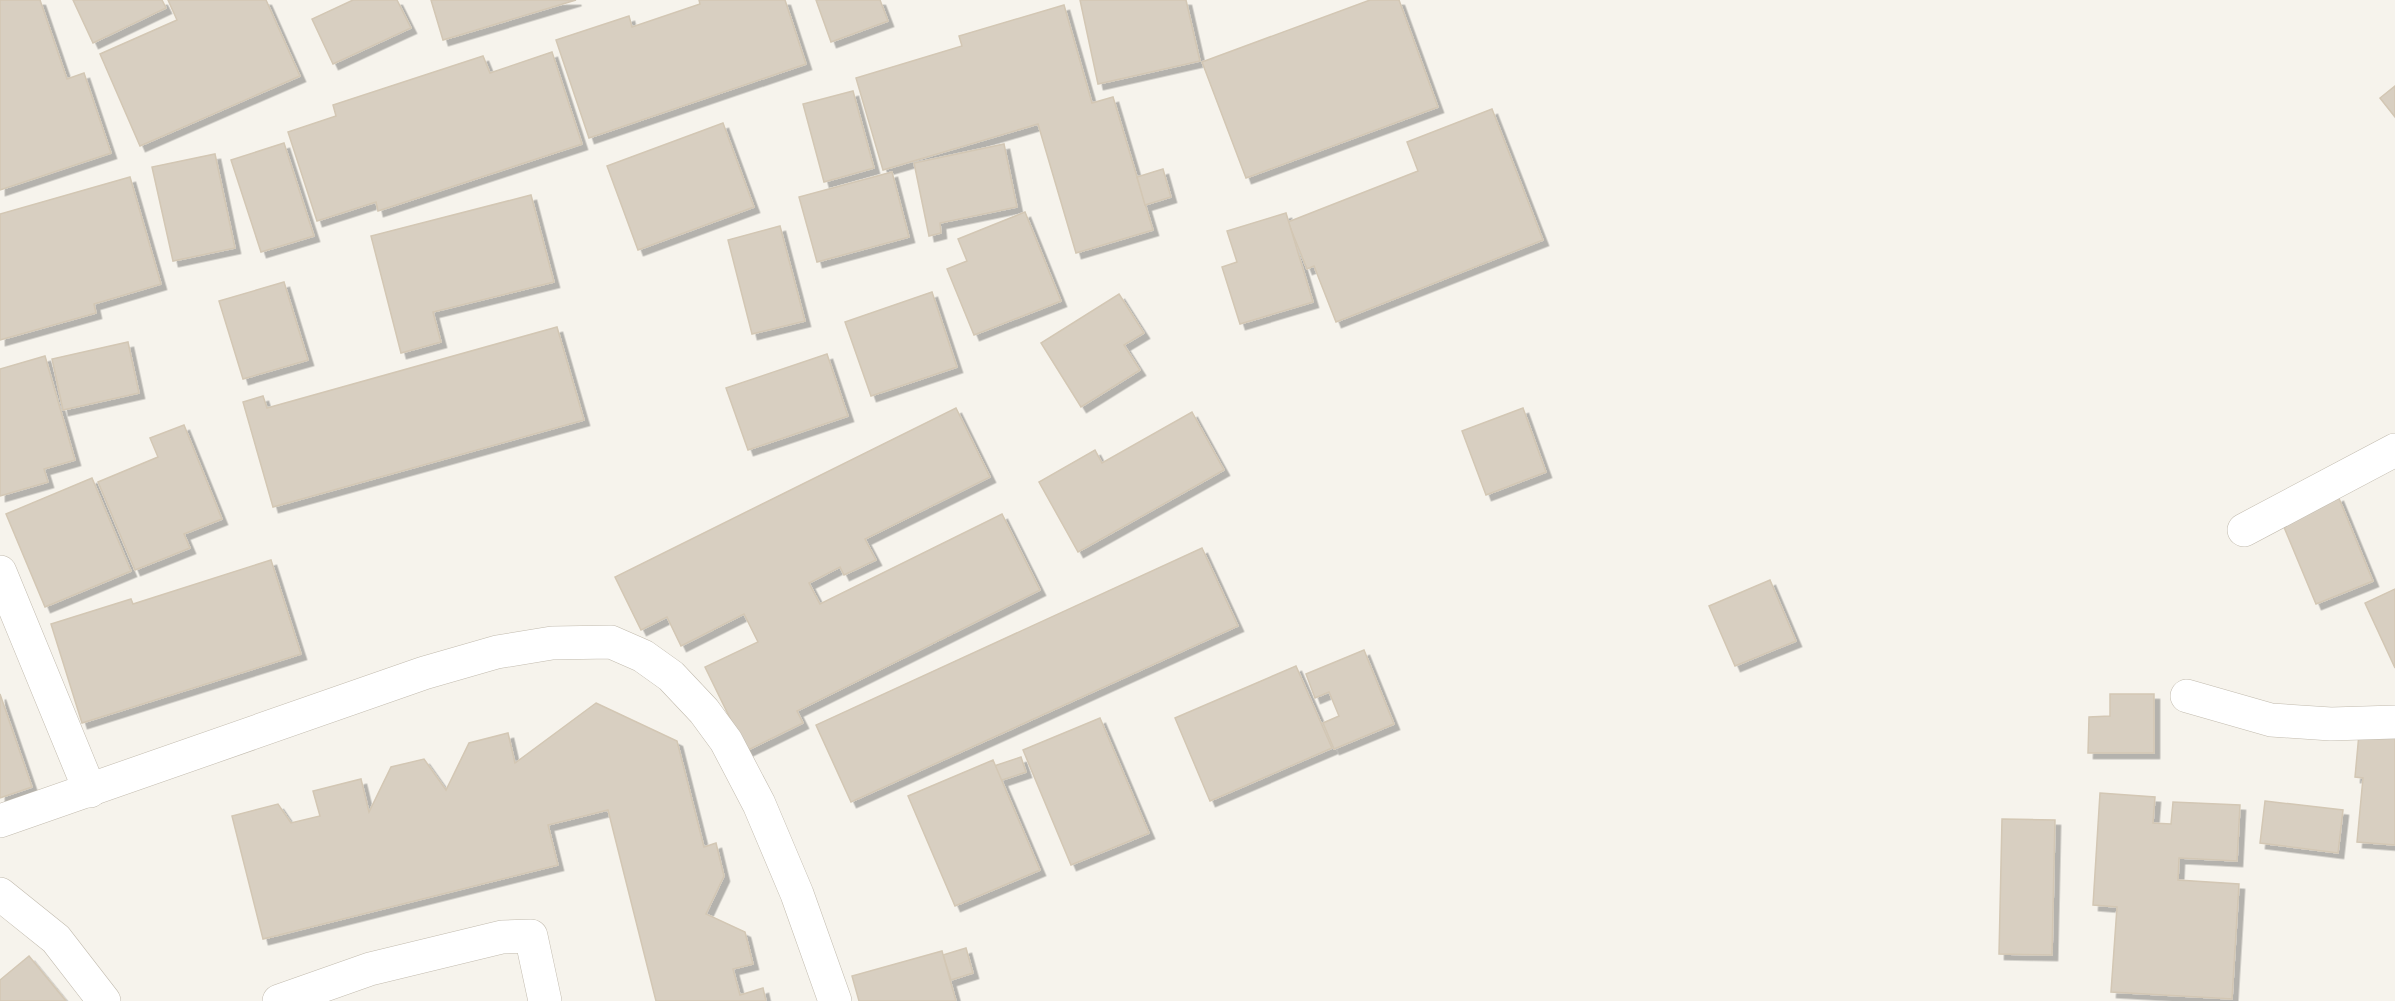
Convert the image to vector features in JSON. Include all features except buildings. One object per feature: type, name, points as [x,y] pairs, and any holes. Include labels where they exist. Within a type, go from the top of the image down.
[{"type":"street","points":[[2244,530],[2395,450]]},
{"type":"street","points":[[0,572],[90,791]]},
{"type":"street","points":[[0,820],[90,791],[424,673],[497,652],[552,643],[611,642],[643,656],[671,676],[704,711],[726,741],[759,804],[797,894],[835,1001]]},
{"type":"street","points":[[2187,696],[2271,720],[2331,724],[2395,722]]},
{"type":"street","points":[[0,894],[56,939],[104,1001]]},
{"type":"street","points":[[279,1001],[370,969],[502,937],[531,936],[545,1001]]}]
